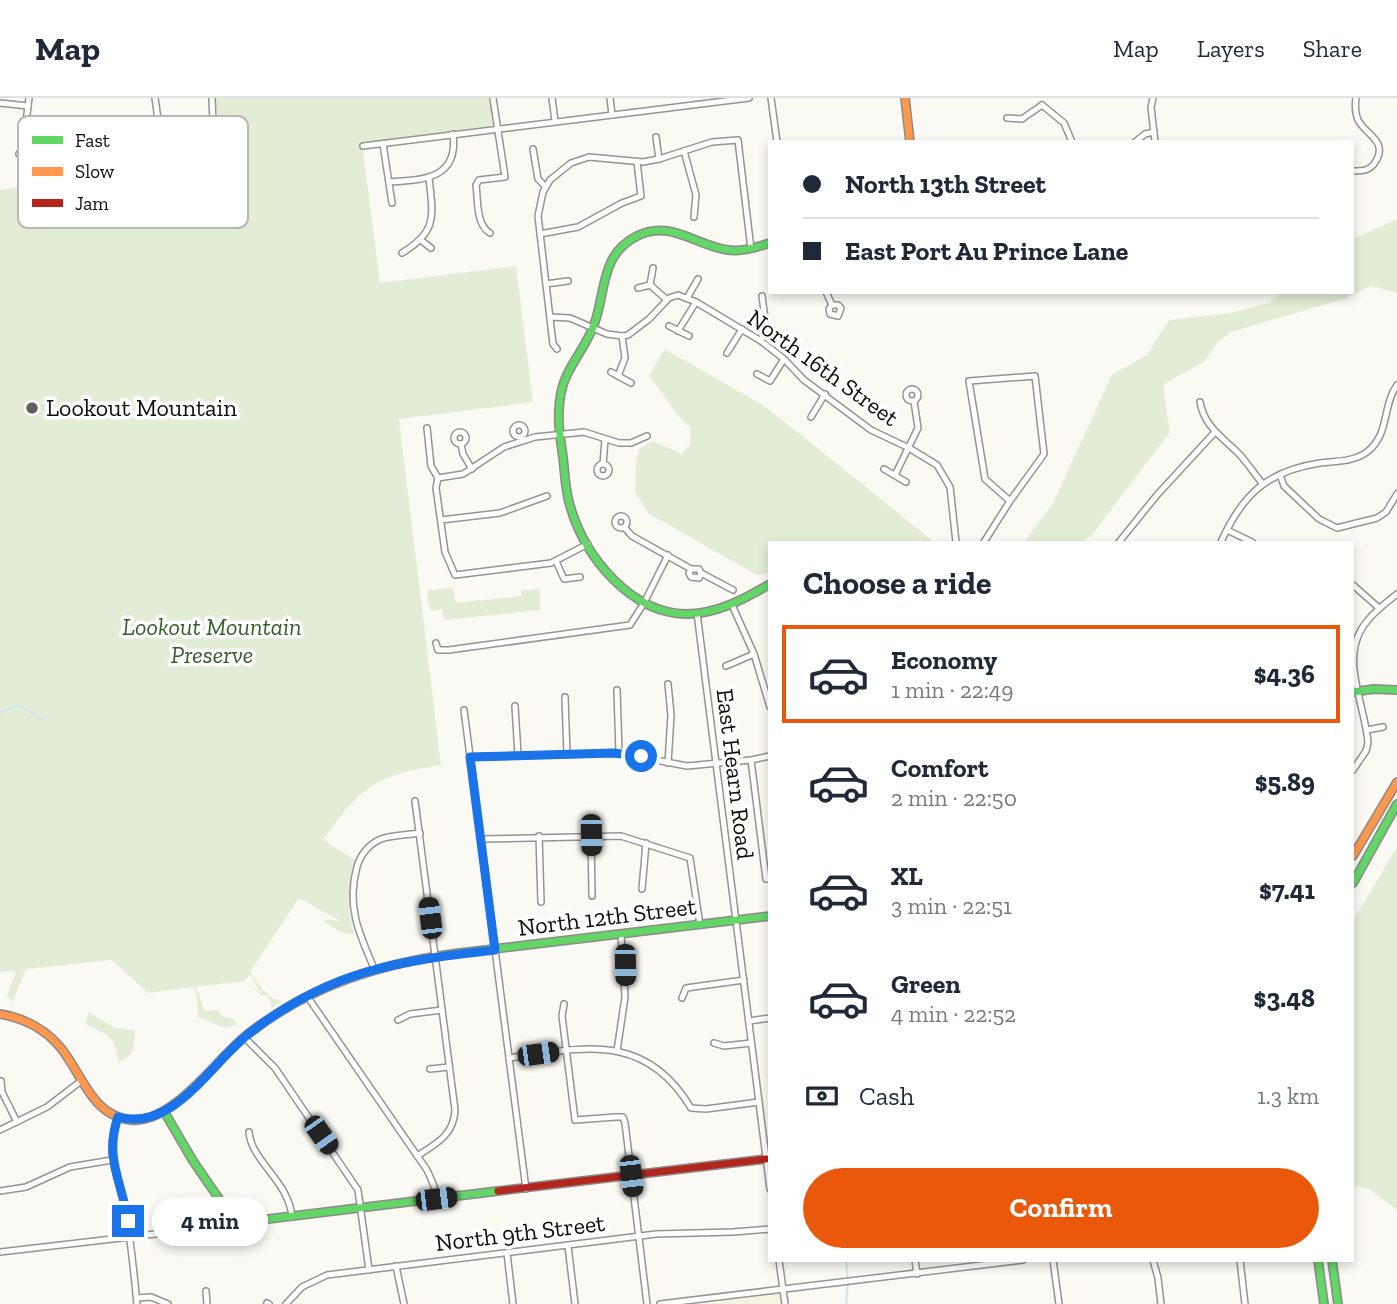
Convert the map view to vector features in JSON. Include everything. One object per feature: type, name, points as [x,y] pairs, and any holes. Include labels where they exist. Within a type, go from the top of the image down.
[{"type":"street","points":[[27,116],[29,98]]},
{"type":"street","points":[[155,98],[158,116]]},
{"type":"street","points":[[212,98],[213,116]]},
{"type":"street","points":[[490,233],[481,223],[476,185],[479,180],[502,174],[493,98]]},
{"type":"street","points":[[552,98],[555,121]]},
{"type":"street","points":[[610,98],[612,114]]},
{"type":"street","points":[[670,98],[671,108]]},
{"type":"street","points":[[363,146],[748,98]]},
{"type":"street","points":[[771,98],[777,140]]},
{"type":"street","points":[[905,98],[910,140]]},
{"type":"street","points":[[1041,98],[1042,105],[1064,123],[1071,140]]},
{"type":"street","points":[[1153,98],[1151,107],[1155,140]]},
{"type":"street","points":[[1354,172],[1365,171],[1374,165],[1379,156],[1375,137],[1358,121],[1356,98]]},
{"type":"street","points":[[0,103],[28,106]]},
{"type":"street","points":[[1007,118],[1022,119],[1042,105]]},
{"type":"street","points":[[1138,140],[1145,134],[1154,132]]},
{"type":"street","points":[[389,183],[429,178],[444,169],[453,157],[453,134]]},
{"type":"street","points":[[656,137],[659,159]]},
{"type":"street","points":[[557,349],[553,344],[539,205],[546,187],[557,173],[580,159],[598,157],[637,162],[659,159],[712,142],[738,140],[751,249]]},
{"type":"street","points":[[383,144],[392,203]]},
{"type":"street","points":[[534,149],[538,179],[546,187]]},
{"type":"street","points":[[684,151],[696,195],[694,217]]},
{"type":"street","points":[[540,234],[578,227],[622,203],[641,196],[637,162]]},
{"type":"street","points":[[402,253],[422,241],[431,224],[429,178]]},
{"type":"street","points":[[768,244],[751,249],[724,249],[674,230],[639,235],[627,243],[611,258],[604,272],[593,327],[568,370],[558,405],[559,434],[572,513],[588,544],[616,583],[633,598],[670,612],[697,613],[732,605],[768,585]]},
{"type":"street","points":[[422,241],[431,247]]},
{"type":"street","points":[[650,285],[653,268]]},
{"type":"street","points":[[687,298],[698,279]]},
{"type":"street","points":[[546,284],[568,281]]},
{"type":"street","points":[[551,317],[570,318],[607,334],[628,335],[649,320],[666,299],[650,285]]},
{"type":"street","points":[[638,288],[650,285]]},
{"type":"street","points":[[827,294],[832,305]]},
{"type":"street","name":"North 16th Street","points":[[666,299],[678,295],[687,298],[742,329],[784,359],[804,380],[871,430],[937,465],[950,487],[957,540]]},
{"type":"street","points":[[761,341],[766,326],[762,296]]},
{"type":"street","points":[[678,331],[696,302]]},
{"type":"street","points":[[670,326],[689,336]]},
{"type":"street","points":[[727,354],[742,329]]},
{"type":"street","points":[[618,376],[625,362],[622,336]]},
{"type":"street","points":[[757,374],[770,381],[784,359]]},
{"type":"street","points":[[611,372],[631,383]]},
{"type":"street","points":[[985,541],[1044,454],[1035,376],[969,381],[985,479],[1010,501]]},
{"type":"street","points":[[1222,541],[1239,507],[1263,484],[1304,466],[1359,456],[1377,440],[1392,409],[1391,396],[1397,385]]},
{"type":"street","points":[[811,417],[825,394]]},
{"type":"street","points":[[895,475],[918,428],[914,401]]},
{"type":"street","points":[[1200,402],[1201,413],[1215,432],[1237,452],[1263,484]]},
{"type":"street","points":[[427,428],[431,466],[438,478],[436,488],[445,552],[456,575],[556,561],[588,544]]},
{"type":"street","points":[[438,478],[463,474],[503,447],[521,439],[584,432],[605,440],[631,443],[647,436]]},
{"type":"street","points":[[1120,541],[1157,495],[1215,432]]},
{"type":"street","points":[[603,464],[605,440]]},
{"type":"street","points":[[461,444],[472,469]]},
{"type":"street","points":[[884,469],[906,482]]},
{"type":"street","points":[[1280,475],[1284,486],[1319,519],[1338,528],[1377,518],[1386,512],[1397,494]]},
{"type":"street","points":[[440,520],[500,513],[547,496]]},
{"type":"street","points":[[624,527],[632,536],[691,569],[697,567],[701,573],[733,590]]},
{"type":"street","points":[[1227,530],[1250,541]]},
{"type":"street","points":[[436,643],[439,650],[449,650],[630,625],[668,555]]},
{"type":"street","points":[[556,561],[564,579],[580,578]]},
{"type":"street","points":[[691,569],[689,574],[693,579],[699,578],[701,573]]},
{"type":"street","points":[[1354,586],[1379,608]]},
{"type":"street","points":[[1354,651],[1359,633],[1379,608],[1397,594]]},
{"type":"street","points":[[732,605],[754,654],[768,700]]},
{"type":"street","name":"East Hearn Road","points":[[697,613],[768,1174]]},
{"type":"street","points":[[726,666],[754,654]]},
{"type":"street","points":[[1354,673],[1355,691],[1367,730],[1368,743],[1354,769]]},
{"type":"street","points":[[668,684],[671,715],[668,763]]},
{"type":"street","points":[[617,690],[619,753]]},
{"type":"street","points":[[1355,691],[1397,690]]},
{"type":"street","points":[[565,697],[567,755]]},
{"type":"street","points":[[515,706],[517,755]]},
{"type":"street","points":[[464,710],[526,1189]]},
{"type":"street","points":[[1367,730],[1383,727]]},
{"type":"street","points":[[470,757],[619,753],[687,766],[768,756]]},
{"type":"street","points":[[751,760],[768,879]]},
{"type":"street","points":[[1354,854],[1397,782]]},
{"type":"street","points":[[415,800],[455,1110],[453,1124],[442,1139],[417,1156]]},
{"type":"street","points":[[1354,881],[1397,804]]},
{"type":"street","points":[[374,968],[352,907],[352,887],[358,862],[368,848],[383,838],[419,833]]},
{"type":"street","points":[[591,835],[592,896]]},
{"type":"street","points":[[540,836],[541,902]]},
{"type":"street","points":[[481,839],[621,836],[690,858],[700,925]]},
{"type":"street","points":[[642,889],[646,843]]},
{"type":"street","name":"North 12th Street","points":[[165,1113],[244,1037],[279,1012],[307,996],[374,968],[435,957],[768,916]]},
{"type":"street","points":[[617,1051],[625,997],[621,934]]},
{"type":"street","points":[[682,998],[686,988],[744,980]]},
{"type":"street","points":[[307,996],[432,1178],[436,1199]]},
{"type":"street","points":[[564,1004],[562,1016],[575,1120],[623,1117],[639,1236],[644,1304]]},
{"type":"street","points":[[398,1020],[416,1013],[442,1010]]},
{"type":"street","points":[[0,1014],[26,1021],[49,1036],[71,1062],[97,1105],[118,1117],[139,1120],[165,1113],[193,1161],[233,1219],[244,1222],[766,1160]]},
{"type":"street","points":[[749,1021],[768,1018]]},
{"type":"street","points":[[244,1037],[275,1068],[358,1190],[369,1269]]},
{"type":"street","points":[[714,1044],[724,1046],[751,1043]]},
{"type":"street","points":[[509,1058],[594,1048],[617,1051],[633,1056],[659,1071],[684,1095],[691,1108],[759,1102]]},
{"type":"street","points":[[430,1069],[449,1067]]},
{"type":"street","points":[[1,1081],[2,1092],[17,1122]]},
{"type":"street","points":[[0,1130],[47,1107],[81,1081]]},
{"type":"street","points":[[118,1117],[112,1137],[112,1160],[126,1208],[137,1301],[151,1297],[168,1304]]},
{"type":"street","points":[[249,1132],[251,1143],[288,1196],[292,1217]]},
{"type":"street","points":[[0,1191],[26,1187],[70,1167],[112,1160]]},
{"type":"street","points":[[0,1252],[164,1233],[174,1226]]},
{"type":"street","name":"North 9th Street","points":[[286,1304],[302,1287],[327,1275],[639,1236],[768,1229]]},
{"type":"street","points":[[568,1246],[575,1304]]},
{"type":"street","points":[[507,1253],[513,1304]]},
{"type":"street","points":[[779,1262],[785,1304]]},
{"type":"street","points":[[915,1262],[917,1273]]},
{"type":"street","points":[[660,1304],[1007,1262]]},
{"type":"street","points":[[1053,1262],[1059,1304]]},
{"type":"street","points":[[1154,1262],[1161,1292],[1161,1304]]},
{"type":"street","points":[[1240,1262],[1245,1304]]},
{"type":"street","points":[[1318,1262],[1323,1295],[1335,1304],[1337,1295],[1332,1262]]},
{"type":"street","points":[[396,1266],[404,1304]]},
{"type":"street","points":[[206,1291],[207,1304]]},
{"type":"street","points":[[1323,1295],[1337,1295]]},
{"type":"shaded area","points":[[779,1292],[781,1304],[675,1304]]},
{"type":"green space","name":"Lookout Mountain Preserve","points":[[215,98],[490,98],[493,123],[491,126],[362,143],[380,283],[516,266],[533,402],[399,419],[441,765],[400,773],[372,786],[348,807],[323,840],[355,860],[349,898],[355,935],[338,931],[323,921],[339,920],[299,898],[250,972],[267,994],[281,1001],[272,1008],[268,996],[261,995],[248,985],[260,992],[250,974],[245,981],[195,987],[205,1011],[217,1010],[223,1017],[232,1018],[237,1024],[227,1028],[198,1017],[197,998],[193,987],[148,993],[112,960],[26,969],[12,1002],[7,996],[16,971],[0,972],[0,190],[18,188],[18,228],[248,228],[248,116],[217,116]]},
{"type":"green space","points":[[1397,219],[1397,293],[1371,286],[1344,299],[1231,332],[1217,343],[1205,361],[1164,384],[1170,432],[1092,535],[1083,541],[1025,541],[1053,503],[1112,375],[1147,355],[1169,320],[1230,313],[1269,303],[1280,294],[1354,294],[1354,239]]},
{"type":"green space","points":[[665,349],[761,404],[933,541],[768,541],[768,573],[757,575],[649,514],[635,492],[639,449],[652,441],[682,454],[690,444],[691,428],[678,416],[649,375]]},
{"type":"green space","points":[[453,588],[456,603],[521,596],[522,590],[540,589],[540,610],[444,620],[442,609],[431,611],[427,598],[428,590]]},
{"type":"green space","points":[[1397,847],[1397,1210],[1369,1189],[1354,1185],[1354,919]]},
{"type":"green space","points":[[89,1012],[115,1028],[135,1030],[134,1046],[128,1057],[118,1062],[115,1047],[109,1037],[85,1024]]},
{"type":"waterway","points":[[0,712],[17,705],[44,720]]},
{"type":"waterway","points":[[846,1262],[846,1304]]},
{"type":"traffic: fast","points":[[768,244],[744,250],[728,250],[661,230],[637,236],[625,244],[611,262],[595,322],[565,378],[559,414],[566,490],[578,528],[599,563],[629,593],[647,604],[686,614],[730,605],[768,585]]},
{"type":"traffic: fast","points":[[1354,692],[1397,690]]},
{"type":"traffic: fast","points":[[1354,881],[1397,804]]},
{"type":"traffic: fast","points":[[460,953],[768,916]]},
{"type":"traffic: fast","points":[[165,1113],[193,1161],[233,1219],[244,1222],[498,1191]]},
{"type":"traffic: fast","points":[[1318,1262],[1324,1304]]},
{"type":"traffic: fast","points":[[1332,1262],[1338,1304]]},
{"type":"traffic: slow","points":[[905,98],[910,140]]},
{"type":"traffic: slow","points":[[1354,854],[1397,782]]},
{"type":"traffic: slow","points":[[0,1014],[33,1025],[54,1040],[68,1057],[89,1092],[106,1111],[131,1120],[147,1118],[178,1101],[248,1034],[297,1002],[322,989],[375,970],[460,953]]},
{"type":"traffic: jam","points":[[498,1191],[766,1159]]},
{"type":"place","name":"Lookout Mountain","points":[[32,408]]},
{"type":"route","points":[[128,1221],[112,1160],[112,1137],[118,1117],[139,1120],[165,1113],[244,1037],[291,1004],[325,987],[374,968],[405,961],[495,950],[470,757],[613,753],[641,756]]}]
